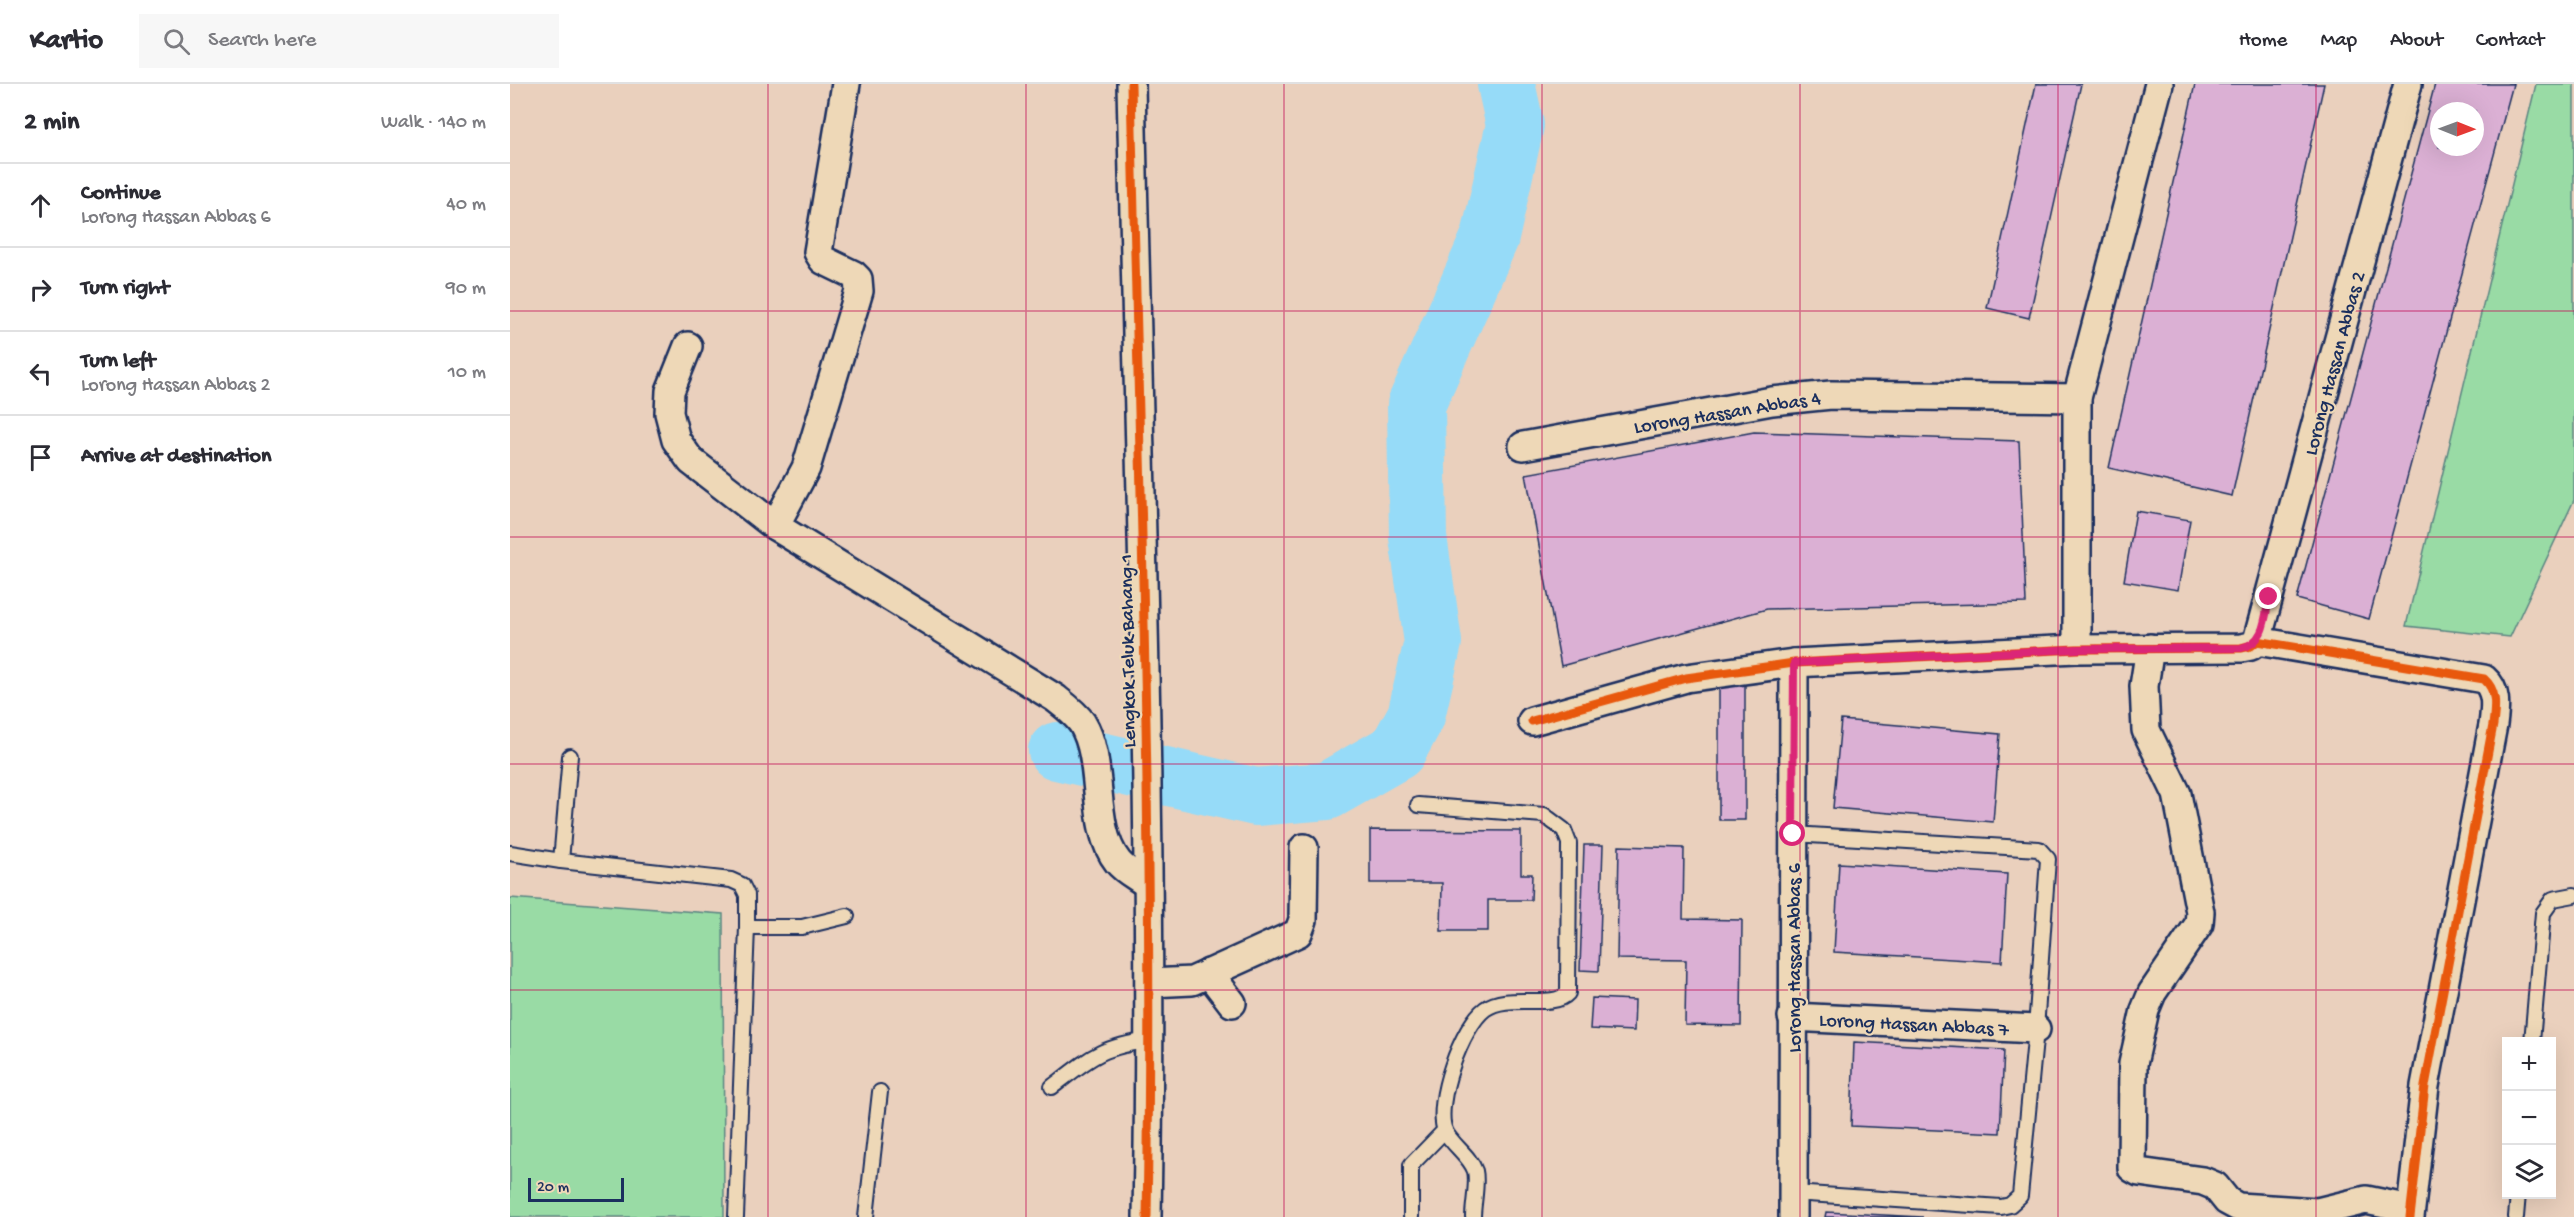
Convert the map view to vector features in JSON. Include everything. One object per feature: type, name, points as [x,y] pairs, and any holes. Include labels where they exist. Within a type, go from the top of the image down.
[{"type":"street","points":[[775,526],[806,468],[859,291],[858,279],[854,275],[823,260],[818,252],[846,84]]},
{"type":"street","name":"Lengkok Teluk Bahang 1","points":[[1131,84],[1147,716],[1151,1040],[1148,1217]]},
{"type":"street","points":[[2078,649],[2077,398],[2159,84]]},
{"type":"street","name":"Lorong Hassan Abbas 2","points":[[2258,641],[2408,84]]},
{"type":"street","points":[[688,346],[670,391],[669,413],[676,440],[691,461],[775,526],[1055,698],[1081,721],[1089,736],[1111,851],[1119,863],[1148,884]]},
{"type":"street","name":"Lorong Hassan Abbas 4","points":[[1523,446],[1772,401],[1831,395],[2077,398]]},
{"type":"street","points":[[1532,721],[1686,678],[1794,663],[2078,649],[2150,648],[2241,648],[2252,646],[2258,641],[2476,675],[2490,684],[2493,691],[2495,703],[2493,725],[2425,1086],[2410,1213],[2366,1200],[2317,1212],[2238,1207],[2227,1201],[2210,1183],[2139,1172],[2132,1168],[2133,1064],[2145,1010],[2151,993],[2199,924],[2200,912],[2177,794],[2146,730],[2144,686],[2150,648]]},
{"type":"street","name":"Lorong Hassan Abbas 6","points":[[1793,1205],[1794,663]]},
{"type":"street","points":[[1150,983],[1186,983],[1300,931],[1303,920],[1304,848]]},
{"type":"street","points":[[1209,973],[1232,1003]]},
{"type":"street","name":"Lorong Hassan Abbas 7","points":[[1792,1017],[2036,1029]]},
{"type":"lane","points":[[561,861],[570,756]]},
{"type":"lane","points":[[1418,805],[1544,815],[1564,831],[1569,843],[1568,993],[1558,999],[1503,1000],[1487,1007],[1476,1017],[1447,1076],[1445,1130],[1475,1171],[1473,1217]]},
{"type":"lane","points":[[1793,834],[2043,851],[2048,859],[2036,1029],[2020,1196],[2014,1202],[2001,1207],[1793,1205]]},
{"type":"lane","points":[[510,853],[731,880],[742,885],[747,895],[747,927],[736,1217]]},
{"type":"lane","points":[[2532,1037],[2543,913],[2553,899],[2574,895]]},
{"type":"lane","points":[[747,927],[802,927],[848,916]]},
{"type":"lane","points":[[1052,1087],[1103,1050],[1120,1044],[1151,1040]]},
{"type":"lane","points":[[866,1217],[880,1092]]},
{"type":"lane","points":[[1411,1217],[1411,1165],[1445,1130]]},
{"type":"lane","points":[[2516,1217],[2518,1199]]},
{"type":"green space","points":[[2536,84],[2574,84],[2574,500],[2510,637],[2406,626]]},
{"type":"green space","points":[[510,898],[723,914],[724,1217],[510,1217]]},
{"type":"building","points":[[2036,84],[2081,84],[2029,318],[1987,308]]},
{"type":"building","points":[[2195,84],[2324,84],[2232,496],[2109,468]]},
{"type":"building","points":[[2435,84],[2513,84],[2369,619],[2297,599],[2430,103],[2430,156],[2484,156],[2484,102],[2430,102]]},
{"type":"building","points":[[1754,432],[2019,441],[2026,603],[1767,609],[1561,666],[1526,474]]},
{"type":"building","points":[[2136,511],[2190,520],[2178,590],[2124,581]]},
{"type":"building","points":[[1719,682],[1745,682],[1745,820],[1719,820]]},
{"type":"building","points":[[1841,720],[2000,734],[1993,822],[1833,808]]},
{"type":"building","points":[[1370,830],[1521,831],[1521,874],[1532,874],[1531,900],[1488,900],[1488,931],[1441,931],[1442,883],[1370,883]]},
{"type":"building","points":[[1584,845],[1603,845],[1599,971],[1580,970]]},
{"type":"building","points":[[1619,846],[1684,848],[1683,919],[1742,920],[1741,1026],[1685,1025],[1686,960],[1617,959]]},
{"type":"building","points":[[1839,863],[2007,874],[2002,962],[1834,952]]},
{"type":"building","points":[[1592,998],[1635,1000],[1634,1031],[1590,1029]]},
{"type":"building","points":[[1854,1042],[2004,1050],[2000,1133],[1851,1126]]},
{"type":"building","points":[[1826,1212],[1923,1217],[1825,1217]]},
{"type":"waterway","points":[[1057,751],[1256,797],[1327,791],[1397,751],[1416,716],[1433,642],[1418,537],[1416,405],[1490,237],[1515,125],[1506,84]]},
{"type":"cycle path","points":[[1131,84],[1147,792],[1149,934],[1147,1217]]},
{"type":"cycle path","points":[[1532,721],[1686,678],[1794,663],[2077,649],[2241,648],[2251,646],[2257,641],[2484,679],[2494,694],[2493,725],[2425,1086],[2410,1217]]},
{"type":"route","points":[[1793,834],[1794,663],[2078,649],[2241,648],[2252,646],[2258,641],[2269,597]]}]
